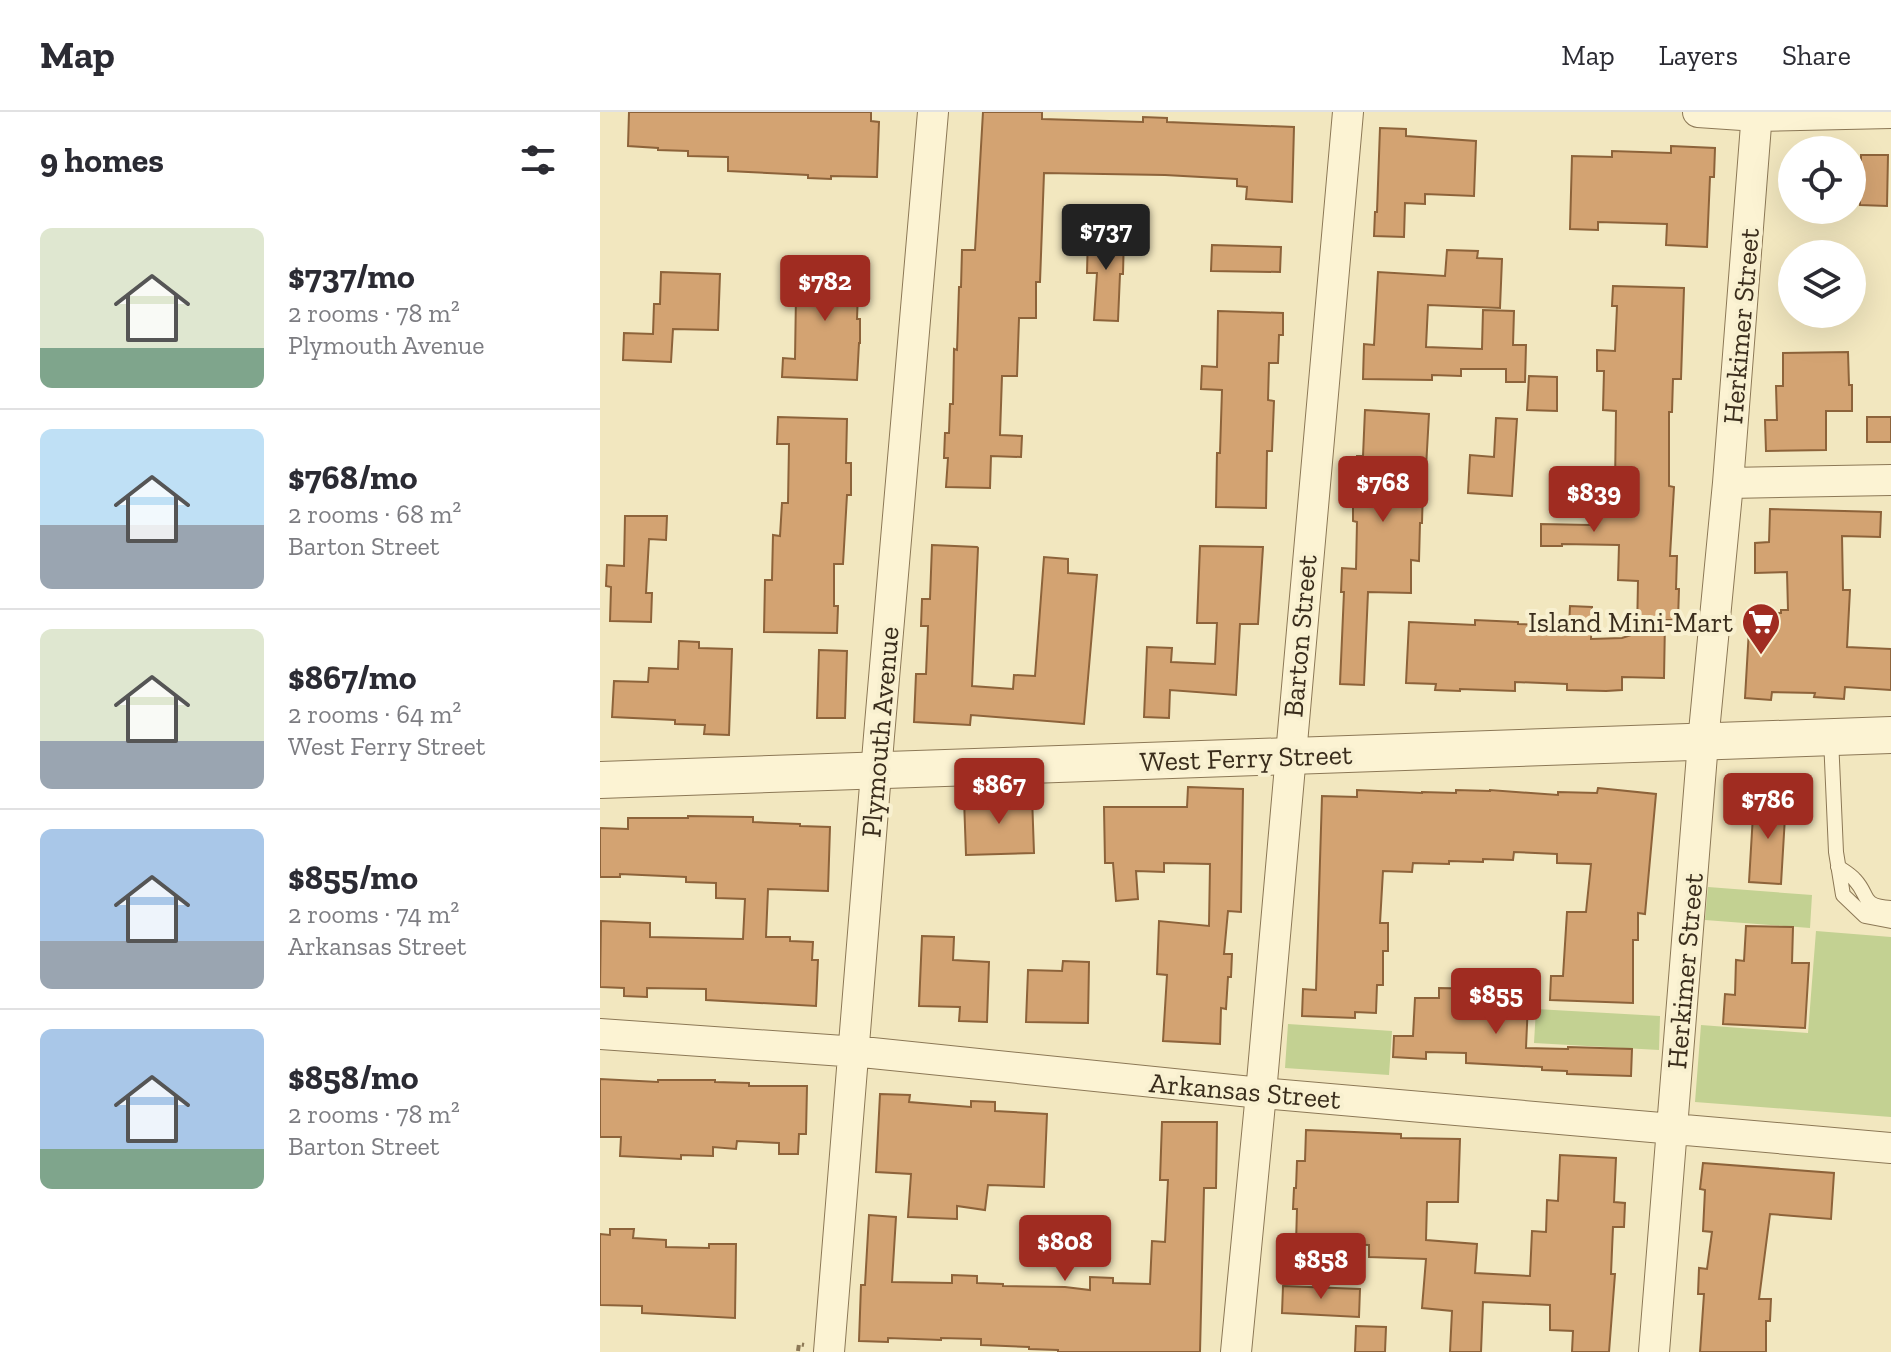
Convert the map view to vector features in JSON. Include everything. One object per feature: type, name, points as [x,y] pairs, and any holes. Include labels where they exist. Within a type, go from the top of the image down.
[{"type":"street","name":"Plymouth Avenue","points":[[829,1352],[933,112]]},
{"type":"street","name":"Barton Street","points":[[1236,1352],[1348,112]]},
{"type":"street","points":[[1698,112],[1891,113]]},
{"type":"street","name":"Herkimer Street","points":[[1654,1352],[1757,114]]},
{"type":"street","points":[[1728,483],[1891,480]]},
{"type":"street","name":"West Ferry Street","points":[[600,780],[1891,735]]},
{"type":"street","name":"Arkansas Street","points":[[600,1034],[854,1052],[1261,1093],[1891,1148]]},
{"type":"lane","points":[[1831,738],[1836,852],[1843,895],[1865,916],[1891,921]]},
{"type":"lane","points":[[1838,867],[1857,881],[1866,900],[1880,908],[1891,908]]},
{"type":"path","points":[[798,1351],[799,1344]]},
{"type":"green space","points":[[1708,887],[1812,895],[1810,928],[1705,920]]},
{"type":"green space","points":[[1816,931],[1891,937],[1891,1117],[1695,1102],[1701,1025],[1808,1033]]},
{"type":"green space","points":[[1536,1009],[1660,1016],[1659,1050],[1534,1043]]},
{"type":"green space","points":[[1288,1024],[1392,1031],[1389,1075],[1285,1068]]},
{"type":"building","points":[[629,112],[871,112],[871,121],[879,122],[877,177],[831,176],[831,179],[728,171],[728,157],[688,156],[688,151],[628,146]]},
{"type":"building","points":[[983,112],[1042,112],[1042,119],[1143,122],[1143,117],[1167,118],[1167,122],[1294,127],[1292,202],[1246,199],[1247,187],[1237,186],[1237,179],[1044,173],[1036,318],[1019,318],[1017,376],[1002,376],[1000,435],[1022,436],[1021,457],[991,456],[990,488],[946,487],[948,458],[944,458],[945,433],[949,433],[950,404],[953,404],[962,250],[975,250]]},
{"type":"building","points":[[1380,128],[1406,129],[1406,136],[1476,141],[1474,196],[1425,194],[1425,204],[1405,203],[1404,237],[1374,236]]},
{"type":"building","points":[[1671,146],[1715,148],[1714,177],[1710,177],[1707,247],[1666,245],[1667,224],[1598,222],[1598,230],[1570,229],[1572,156],[1612,157],[1612,151],[1671,153]]},
{"type":"building","points":[[1866,155],[1888,155],[1887,206],[1866,205]]},
{"type":"building","points":[[1088,233],[1124,234],[1118,321],[1094,320],[1097,273],[1087,273]]},
{"type":"building","points":[[1212,245],[1281,247],[1280,272],[1211,271]]},
{"type":"building","points":[[1447,250],[1478,251],[1477,258],[1502,259],[1500,308],[1428,305],[1426,347],[1482,349],[1483,310],[1514,311],[1513,345],[1526,345],[1525,382],[1506,382],[1506,369],[1461,369],[1461,376],[1432,375],[1432,380],[1363,379],[1364,344],[1374,345],[1378,272],[1445,276]]},
{"type":"building","points":[[792,265],[859,267],[857,380],[782,377],[783,358],[795,359],[796,294],[791,294]]},
{"type":"building","points":[[661,272],[720,274],[718,330],[673,329],[671,362],[623,360],[624,333],[653,334],[654,304],[660,304]]},
{"type":"building","points":[[1613,286],[1684,288],[1681,379],[1673,379],[1672,412],[1669,412],[1669,486],[1674,487],[1670,556],[1677,556],[1678,620],[1665,620],[1664,678],[1622,677],[1622,690],[1606,691],[1567,690],[1567,684],[1515,682],[1515,691],[1435,690],[1436,684],[1406,683],[1409,622],[1475,625],[1475,620],[1569,626],[1570,606],[1592,607],[1591,639],[1622,638],[1637,633],[1638,581],[1618,580],[1619,545],[1541,546],[1541,524],[1591,525],[1592,485],[1615,485],[1616,411],[1603,410],[1604,371],[1597,371],[1597,350],[1615,351],[1617,306],[1612,306]]},
{"type":"building","points":[[1218,311],[1283,313],[1278,363],[1269,363],[1268,400],[1274,401],[1272,451],[1267,451],[1266,508],[1216,507],[1222,390],[1201,389],[1202,366],[1217,367]]},
{"type":"building","points":[[1848,352],[1852,411],[1826,411],[1826,450],[1766,451],[1765,420],[1777,420],[1776,386],[1783,386],[1783,353]]},
{"type":"building","points":[[1529,376],[1557,377],[1557,411],[1527,410]]},
{"type":"building","points":[[1365,410],[1429,414],[1419,561],[1411,560],[1411,593],[1368,592],[1364,685],[1340,684],[1344,592],[1341,592],[1342,568],[1356,569],[1357,522],[1353,521],[1353,494],[1356,494],[1357,456],[1363,456]]},
{"type":"building","points":[[778,417],[847,419],[846,463],[851,463],[851,495],[847,495],[843,564],[834,564],[837,633],[764,632],[765,580],[772,580],[773,535],[780,536],[782,503],[788,503],[789,444],[777,444]]},
{"type":"building","points":[[1867,417],[1891,417],[1891,442],[1867,442]]},
{"type":"building","points":[[1496,418],[1517,419],[1512,496],[1468,493],[1470,455],[1494,457]]},
{"type":"building","points":[[1770,509],[1881,512],[1880,537],[1842,536],[1843,590],[1850,590],[1847,647],[1891,649],[1891,690],[1845,687],[1844,699],[1814,697],[1815,693],[1772,692],[1771,700],[1745,698],[1750,612],[1781,613],[1781,610],[1788,610],[1787,572],[1755,573],[1755,543],[1769,542]]},
{"type":"building","points":[[625,516],[667,516],[666,540],[649,539],[646,593],[652,593],[651,622],[610,621],[611,587],[606,586],[607,565],[624,566]]},
{"type":"building","points":[[932,545],[978,548],[972,686],[1013,689],[1014,675],[1035,676],[1044,557],[1068,559],[1068,573],[1097,575],[1084,724],[971,715],[970,725],[914,722],[916,674],[926,674],[928,626],[921,626],[922,599],[930,599]]},
{"type":"building","points":[[1200,546],[1263,547],[1258,624],[1240,624],[1236,695],[1170,690],[1169,718],[1144,717],[1147,647],[1172,648],[1171,662],[1215,664],[1217,623],[1197,623]]},
{"type":"building","points":[[679,641],[699,642],[699,648],[732,649],[729,735],[704,734],[705,725],[675,724],[675,720],[612,717],[614,681],[648,682],[649,668],[678,669]]},
{"type":"building","points":[[819,650],[847,651],[845,718],[817,718]]},
{"type":"building","points":[[1188,787],[1243,789],[1241,912],[1228,911],[1224,954],[1232,954],[1231,977],[1228,977],[1226,1009],[1221,1008],[1220,1044],[1163,1041],[1167,975],[1157,974],[1159,921],[1209,926],[1210,864],[1164,863],[1164,872],[1136,871],[1138,899],[1116,901],[1113,863],[1105,863],[1104,807],[1187,807]]},
{"type":"building","points":[[1598,788],[1656,794],[1645,914],[1638,913],[1638,940],[1633,940],[1633,1003],[1550,1000],[1551,976],[1563,976],[1567,912],[1586,912],[1591,864],[1557,863],[1557,854],[1514,852],[1513,860],[1413,863],[1412,872],[1383,871],[1380,923],[1388,923],[1388,951],[1383,951],[1383,985],[1377,985],[1376,1013],[1355,1012],[1355,1018],[1302,1016],[1303,989],[1316,990],[1322,796],[1357,797],[1357,790],[1456,793],[1456,790],[1490,790],[1558,795],[1558,792],[1597,793]]},
{"type":"building","points":[[1032,796],[1034,853],[966,855],[964,799]]},
{"type":"building","points":[[1754,798],[1786,800],[1781,884],[1749,882]]},
{"type":"building","points":[[753,817],[753,822],[830,827],[828,891],[768,889],[766,937],[790,937],[790,941],[813,942],[812,960],[818,960],[816,1006],[706,1000],[706,989],[647,988],[647,997],[624,996],[624,988],[600,987],[601,921],[650,923],[650,937],[743,939],[745,899],[716,898],[716,883],[686,882],[686,877],[620,874],[620,877],[600,877],[600,828],[628,829],[628,818]]},
{"type":"building","points":[[1746,926],[1793,927],[1792,963],[1809,963],[1805,1028],[1723,1024],[1725,994],[1735,995],[1736,960],[1744,961]]},
{"type":"building","points":[[922,936],[954,937],[953,960],[989,962],[987,1022],[959,1021],[960,1007],[919,1006]]},
{"type":"building","points":[[1063,961],[1089,962],[1088,1023],[1026,1022],[1028,970],[1062,971]]},
{"type":"building","points":[[1439,988],[1491,989],[1491,1001],[1528,1002],[1526,1048],[1632,1049],[1631,1076],[1567,1074],[1567,1071],[1542,1070],[1542,1067],[1466,1063],[1466,1053],[1426,1052],[1426,1059],[1393,1057],[1394,1036],[1413,1036],[1415,998],[1439,998]]},
{"type":"building","points":[[600,1079],[658,1082],[715,1080],[749,1083],[749,1086],[807,1086],[806,1134],[799,1134],[798,1154],[779,1154],[779,1143],[737,1141],[736,1149],[713,1147],[713,1156],[681,1155],[681,1159],[620,1156],[621,1137],[600,1137]]},
{"type":"building","points":[[880,1094],[910,1095],[909,1102],[971,1107],[971,1101],[995,1102],[995,1111],[1047,1114],[1044,1187],[988,1185],[985,1210],[957,1206],[957,1219],[908,1217],[911,1174],[876,1172]]},
{"type":"building","points":[[1162,1122],[1217,1122],[1216,1188],[1204,1188],[1200,1352],[1058,1352],[981,1345],[981,1339],[888,1338],[888,1342],[859,1341],[861,1285],[865,1285],[869,1215],[896,1217],[892,1282],[952,1283],[952,1275],[977,1276],[977,1283],[1003,1286],[1090,1290],[1090,1277],[1113,1278],[1113,1283],[1150,1284],[1152,1241],[1165,1242],[1168,1180],[1160,1180]]},
{"type":"building","points":[[1306,1130],[1401,1134],[1401,1138],[1460,1139],[1458,1202],[1427,1202],[1426,1240],[1477,1244],[1475,1273],[1530,1276],[1532,1231],[1546,1232],[1547,1200],[1558,1201],[1560,1155],[1616,1158],[1614,1202],[1625,1203],[1624,1227],[1613,1227],[1611,1274],[1615,1274],[1609,1352],[1572,1352],[1573,1331],[1550,1330],[1550,1305],[1483,1302],[1481,1352],[1450,1352],[1452,1311],[1422,1308],[1426,1259],[1369,1257],[1369,1245],[1296,1243],[1294,1188],[1297,1161],[1305,1161]]},
{"type":"building","points":[[1703,1163],[1834,1173],[1831,1219],[1770,1214],[1759,1299],[1771,1299],[1770,1321],[1766,1321],[1766,1352],[1700,1352],[1704,1294],[1698,1294],[1699,1268],[1707,1269],[1712,1232],[1703,1231],[1705,1190],[1700,1189]]},
{"type":"building","points":[[610,1229],[634,1229],[633,1238],[666,1240],[666,1247],[709,1248],[709,1244],[736,1244],[735,1318],[642,1313],[642,1306],[600,1305],[600,1234],[610,1235]]},
{"type":"building","points":[[1283,1286],[1360,1289],[1359,1317],[1282,1313]]},
{"type":"building","points":[[1356,1326],[1386,1327],[1385,1352],[1355,1352]]},
{"type":"place","name":"Island Mini-Mart","points":[[1761,656]]}]
